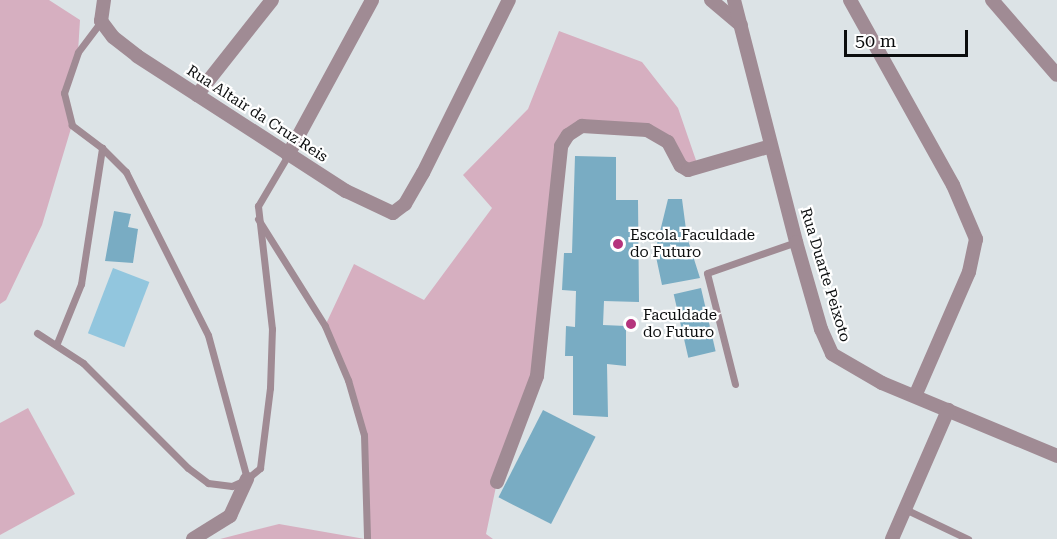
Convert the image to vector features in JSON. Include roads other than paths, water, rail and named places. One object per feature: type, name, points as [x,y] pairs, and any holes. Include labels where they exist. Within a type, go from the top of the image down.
[{"type":"street","points":[[101,21],[104,0]]},
{"type":"street","points":[[197,95],[272,0]]},
{"type":"street","points":[[288,154],[372,0]]},
{"type":"street","name":"Rua Altair da Cruz Reis","points":[[101,21],[113,37],[136,56],[372,206],[393,213],[405,204],[509,0]]},
{"type":"street","points":[[711,0],[741,25]]},
{"type":"street","name":"Rua Duarte Peixoto","points":[[734,0],[796,242],[821,329],[832,354],[850,368],[1057,456]]},
{"type":"street","points":[[850,0],[953,185],[976,239],[969,272],[915,396]]},
{"type":"street","points":[[992,0],[1057,75]]},
{"type":"street","points":[[497,482],[536,383],[561,146],[568,135],[582,126],[647,130],[668,142],[681,166],[688,170],[771,147]]},
{"type":"street","points":[[892,539],[948,410]]},
{"type":"street","points":[[193,539],[230,516],[247,479]]},
{"type":"lane","points":[[101,21],[78,51],[64,93],[72,125],[102,148],[126,172],[208,335],[247,479]]},
{"type":"lane","points":[[57,343],[81,284],[102,148]]},
{"type":"lane","points":[[37,333],[57,343],[208,483],[232,486],[247,479],[260,468],[266,437],[272,329],[256,217],[258,206],[288,154]]},
{"type":"lane","points":[[256,217],[305,292],[348,380],[364,435],[367,539]]},
{"type":"lane","points":[[735,384],[707,273],[796,242]]},
{"type":"lane","points":[[905,509],[968,539]]},
{"type":"water","points":[[113,268],[149,282],[124,347],[88,333]]},
{"type":"place","name":"Escola Faculdade do Futuro","points":[[618,244]]},
{"type":"place","name":"Faculdade do Futuro","points":[[631,324]]}]
